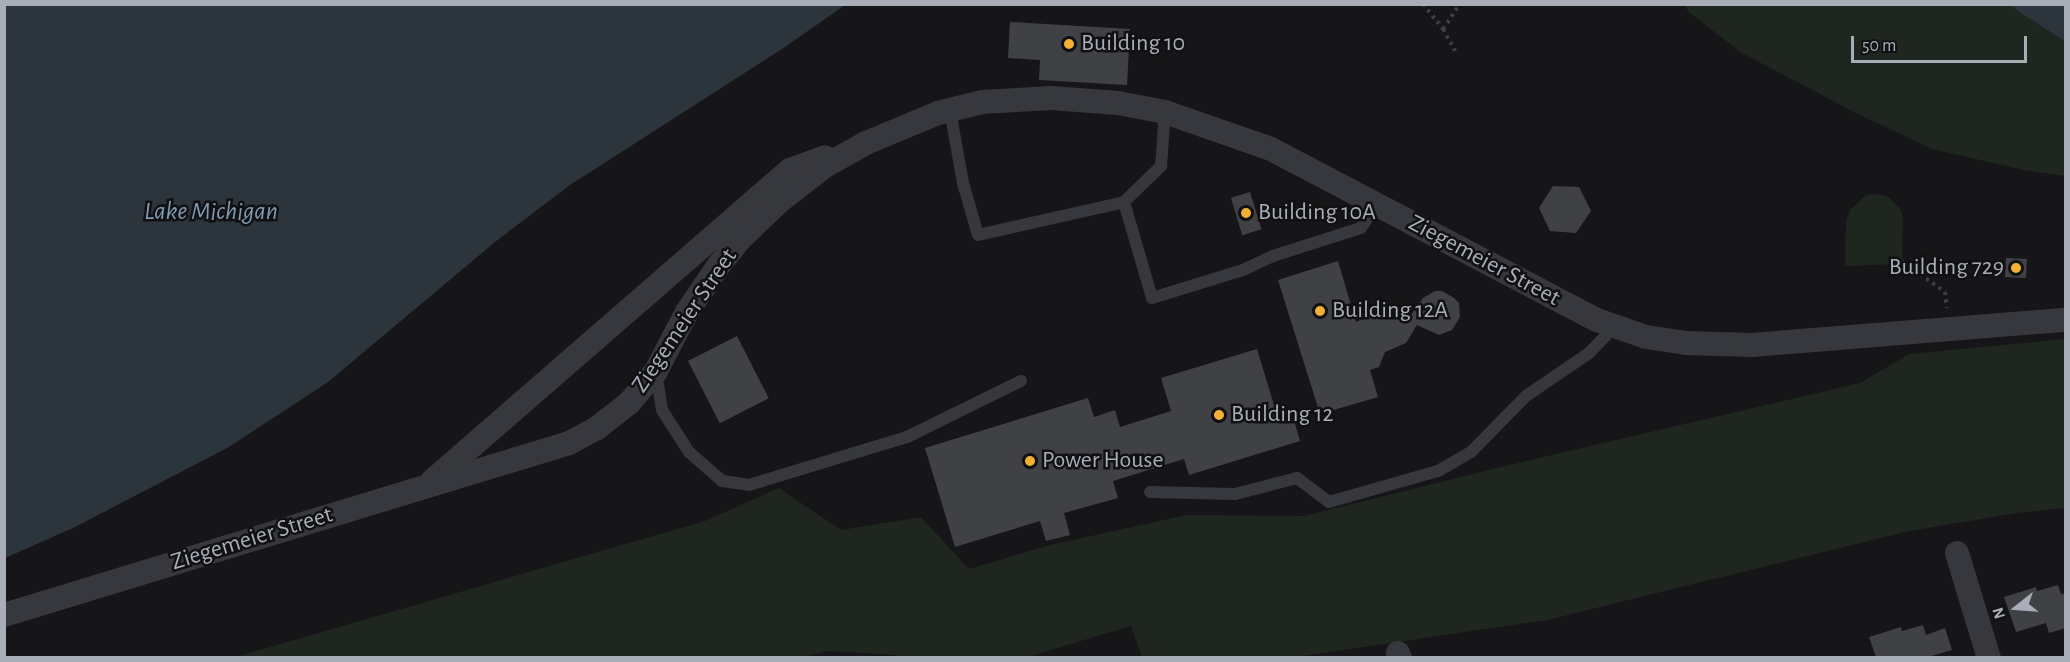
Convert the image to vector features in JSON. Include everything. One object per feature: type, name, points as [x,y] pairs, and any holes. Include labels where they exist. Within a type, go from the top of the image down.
[{"type":"street","name":"Ziegemeier Street","points":[[4,615],[569,443],[597,428],[629,403],[656,371],[687,312],[719,265],[741,238],[781,200],[825,166],[866,143],[896,129],[950,110],[982,102],[1051,98],[1118,103],[1165,112],[1271,149],[1597,320],[1646,337],[1686,344],[1752,345],[2066,320]]},
{"type":"street","points":[[426,486],[790,170],[866,143]]},
{"type":"street","points":[[1957,553],[1989,657]]},
{"type":"lane","points":[[950,110],[963,183],[978,235],[1124,202],[1161,166],[1165,112]]},
{"type":"lane","points":[[1124,202],[1152,298],[1243,270],[1273,256],[1361,228],[1377,204]]},
{"type":"lane","points":[[1150,492],[1235,494],[1297,478],[1329,502],[1438,471],[1471,452],[1526,396],[1589,353],[1615,326]]},
{"type":"lane","points":[[656,371],[662,410],[690,452],[722,481],[749,485],[907,437],[1021,381]]},
{"type":"path","points":[[1423,4],[1443,29],[1455,51]]},
{"type":"path","points":[[1443,29],[1460,4]]},
{"type":"path","points":[[1902,261],[1945,292],[1949,329]]},
{"type":"shaded area","points":[[1684,5],[2065,5],[2065,176],[2024,170],[1932,149],[1858,114],[1740,52],[1689,12]]},
{"type":"shaded area","points":[[1866,195],[1887,196],[1900,208],[1903,218],[1902,264],[1845,266],[1846,221],[1850,210]]},
{"type":"shaded area","points":[[2065,339],[2065,508],[2017,513],[1909,531],[1547,620],[1289,658],[1142,657],[1131,626],[1024,658],[896,658],[895,655],[829,651],[797,658],[232,658],[705,521],[779,488],[841,530],[921,517],[969,569],[1050,545],[1187,515],[1304,516],[1501,467],[1860,383],[1909,354]]},
{"type":"water","name":"Lake Michigan","points":[[5,4],[845,5],[785,47],[570,185],[495,242],[328,382],[229,447],[73,528],[5,558]]},
{"type":"water","points":[[2010,5],[2065,5],[2065,41],[2024,15]]},
{"type":"building","name":"Building 10","points":[[1010,22],[1130,29],[1127,85],[1039,80],[1040,60],[1008,58]]},
{"type":"building","points":[[1553,186],[1579,187],[1591,211],[1576,233],[1550,231],[1539,208]]},
{"type":"building","name":"Building 10A","points":[[1250,192],[1261,229],[1242,235],[1231,198]]},
{"type":"building","name":"Building 729","points":[[2006,258],[2027,259],[2026,278],[2005,277]]},
{"type":"building","name":"Building 12A","points":[[1338,261],[1356,322],[1390,306],[1411,315],[1423,298],[1435,291],[1442,291],[1459,303],[1460,317],[1452,330],[1439,335],[1417,325],[1406,343],[1385,352],[1379,367],[1370,370],[1378,397],[1320,414],[1278,280]]},
{"type":"building","points":[[737,336],[769,398],[720,423],[688,361]]},
{"type":"building","points":[[1257,349],[1277,415],[1291,410],[1300,441],[1189,475],[1184,459],[1113,481],[1118,498],[1064,513],[1070,535],[1046,541],[1040,521],[955,547],[925,448],[1088,398],[1094,417],[1115,410],[1120,427],[1171,411],[1161,378]]},
{"type":"building","points":[[2058,585],[2061,594],[2066,593],[2066,628],[2049,633],[2046,623],[2016,632],[2004,597],[2036,587],[2037,591]]},
{"type":"building","points":[[1923,625],[1926,635],[1945,628],[1952,650],[1928,657],[1876,657],[1869,637],[1901,627],[1902,631]]},
{"type":"place","name":"Building 10","points":[[1069,44]]},
{"type":"place","name":"Building 10A","points":[[1246,213]]},
{"type":"place","name":"Building 729","points":[[2016,268]]},
{"type":"place","name":"Building 12A","points":[[1320,311]]},
{"type":"place","name":"Building 12","points":[[1219,415]]},
{"type":"place","name":"Power House","points":[[1030,461]]}]
